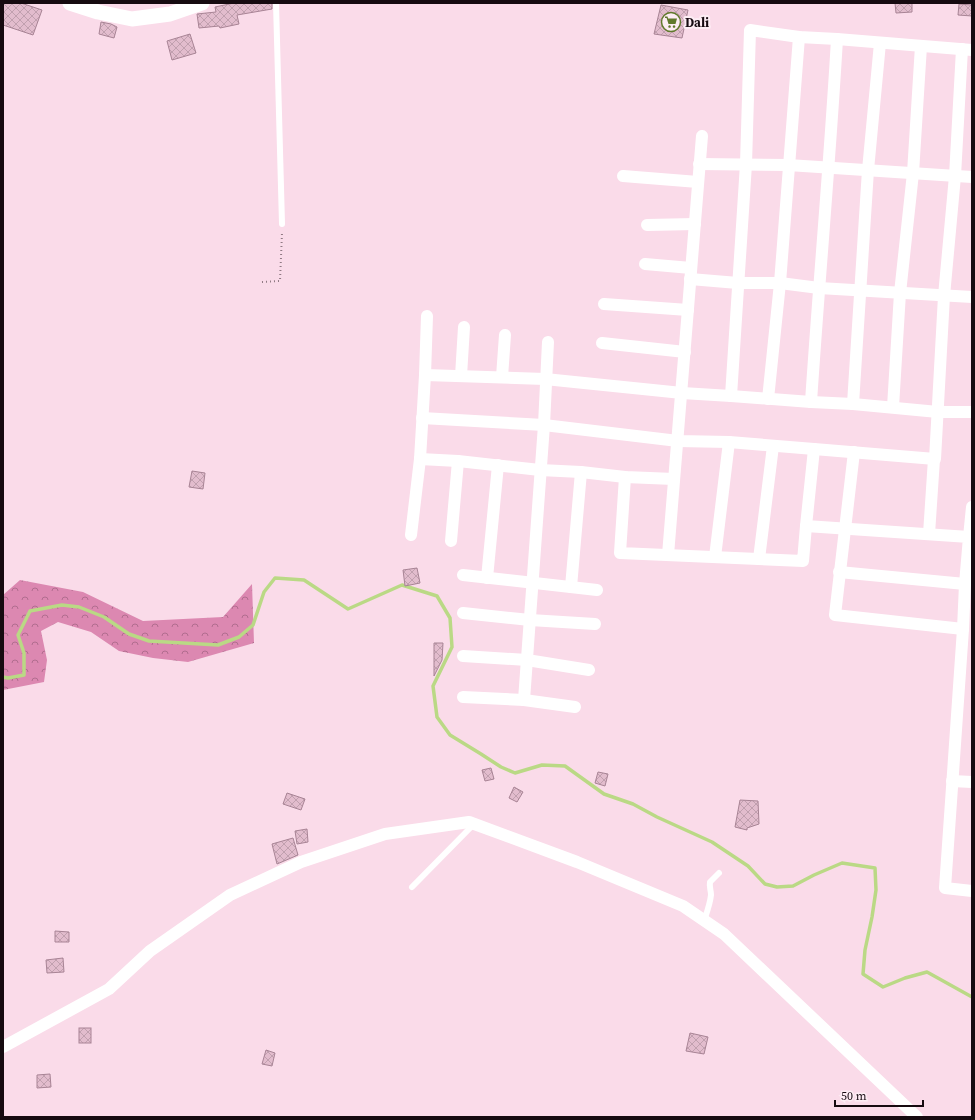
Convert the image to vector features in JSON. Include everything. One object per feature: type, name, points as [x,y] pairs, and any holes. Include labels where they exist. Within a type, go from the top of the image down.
[{"type":"street","points":[[70,3],[98,12],[132,19],[170,14],[202,3]]},
{"type":"street","points":[[731,396],[746,164],[750,30],[798,37],[967,50],[944,296],[938,412],[929,534]]},
{"type":"street","points":[[768,399],[780,283],[798,37]]},
{"type":"street","points":[[811,402],[838,39]]},
{"type":"street","points":[[853,404],[868,170],[880,43]]},
{"type":"street","points":[[893,407],[900,293],[913,173],[921,46]]},
{"type":"street","points":[[668,555],[702,136]]},
{"type":"street","points":[[699,164],[788,165],[972,177]]},
{"type":"street","points":[[622,176],[698,182]]},
{"type":"street","points":[[647,225],[695,224]]},
{"type":"street","points":[[645,264],[738,283],[780,283],[819,288],[972,297]]},
{"type":"street","points":[[604,304],[688,310]]},
{"type":"street","points":[[411,535],[420,459],[427,316]]},
{"type":"street","points":[[461,376],[464,327]]},
{"type":"street","points":[[502,377],[505,335]]},
{"type":"street","points":[[524,700],[544,425],[545,379],[548,342]]},
{"type":"street","points":[[602,343],[685,352]]},
{"type":"street","points":[[425,375],[545,379],[682,393],[853,404],[938,412],[972,412]]},
{"type":"street","points":[[422,418],[544,425],[678,441],[729,442],[934,459]]},
{"type":"street","points":[[715,557],[729,442]]},
{"type":"street","points":[[759,559],[773,446]]},
{"type":"street","points":[[625,477],[620,553],[803,560],[814,449]]},
{"type":"street","points":[[854,452],[835,615],[963,629]]},
{"type":"street","points":[[420,459],[458,460],[540,470],[581,472],[625,477],[674,479]]},
{"type":"street","points":[[451,541],[458,460]]},
{"type":"street","points":[[487,578],[498,465]]},
{"type":"street","points":[[572,587],[581,472]]},
{"type":"street","points":[[972,508],[971,537],[965,584],[963,629],[966,663],[952,781],[945,888],[972,891]]},
{"type":"street","points":[[806,526],[971,537]]},
{"type":"street","points":[[839,572],[965,584]]},
{"type":"street","points":[[463,575],[597,590]]},
{"type":"street","points":[[463,613],[530,620],[595,624]]},
{"type":"street","points":[[463,656],[527,660],[588,670]]},
{"type":"street","points":[[463,697],[524,700],[575,707]]},
{"type":"street","points":[[952,781],[972,782]]},
{"type":"street","points":[[3,1047],[109,989],[150,951],[230,895],[301,862],[385,834],[469,822],[577,862],[683,906],[724,934],[916,1117]]},
{"type":"lane","points":[[276,3],[282,224]]},
{"type":"lane","points":[[412,887],[474,824]]},
{"type":"lane","points":[[704,921],[710,906],[710,882],[720,873]]},
{"type":"path","points":[[262,282],[280,281],[282,224]]},
{"type":"green space","points":[[20,580],[83,592],[143,621],[223,617],[252,584],[254,643],[188,662],[153,658],[119,651],[91,632],[58,622],[41,631],[47,660],[44,682],[3,690],[3,595]]},
{"type":"building","points":[[3,3],[21,3],[42,10],[33,35],[3,25]]},
{"type":"building","points":[[234,3],[272,3],[272,9],[237,15],[239,24],[220,28],[219,26],[199,28],[197,14],[216,12],[215,7]]},
{"type":"building","points":[[895,3],[912,3],[912,12],[896,13]]},
{"type":"building","points":[[959,4],[972,5],[972,16],[958,15]]},
{"type":"building","name":"Dali","points":[[661,5],[688,10],[682,38],[654,34]]},
{"type":"building","points":[[101,22],[117,27],[114,38],[99,34]]},
{"type":"building","points":[[190,34],[196,53],[172,60],[167,41]]},
{"type":"building","points":[[192,471],[205,473],[203,489],[189,487]]},
{"type":"building","points":[[417,568],[420,583],[405,586],[403,570]]},
{"type":"building","points":[[434,643],[443,643],[442,660],[434,676]]},
{"type":"building","points":[[491,768],[494,779],[485,781],[482,770]]},
{"type":"building","points":[[598,772],[608,774],[605,786],[595,783]]},
{"type":"building","points":[[514,787],[523,792],[517,802],[509,798]]},
{"type":"building","points":[[287,793],[305,799],[301,810],[283,804]]},
{"type":"building","points":[[740,800],[758,801],[759,824],[747,828],[747,830],[735,827]]},
{"type":"building","points":[[307,829],[308,842],[297,844],[295,831]]},
{"type":"building","points":[[293,838],[298,855],[277,864],[272,844]]},
{"type":"building","points":[[55,931],[69,932],[69,942],[55,942]]},
{"type":"building","points":[[63,958],[64,972],[47,973],[46,960]]},
{"type":"building","points":[[79,1028],[91,1028],[91,1043],[79,1043]]},
{"type":"building","points":[[690,1033],[708,1037],[704,1054],[686,1051]]},
{"type":"building","points":[[266,1050],[275,1053],[272,1066],[262,1064]]},
{"type":"building","points":[[50,1074],[51,1087],[37,1088],[37,1075]]},
{"type":"waterway","points":[[3,677],[8,678],[24,675],[24,653],[18,635],[30,611],[62,605],[79,607],[104,617],[129,634],[149,641],[218,645],[239,637],[253,625],[264,592],[275,578],[304,580],[348,609],[402,585],[437,596],[450,618],[452,647],[433,686],[437,717],[450,735],[501,767],[515,773],[542,765],[565,766],[604,794],[633,804],[657,817],[712,842],[748,866],[765,884],[777,887],[793,886],[842,863],[875,868],[876,890],[865,950],[863,974],[883,987],[905,978],[927,972],[972,997]]},
{"type":"place","name":"Dali","points":[[671,22]]}]
